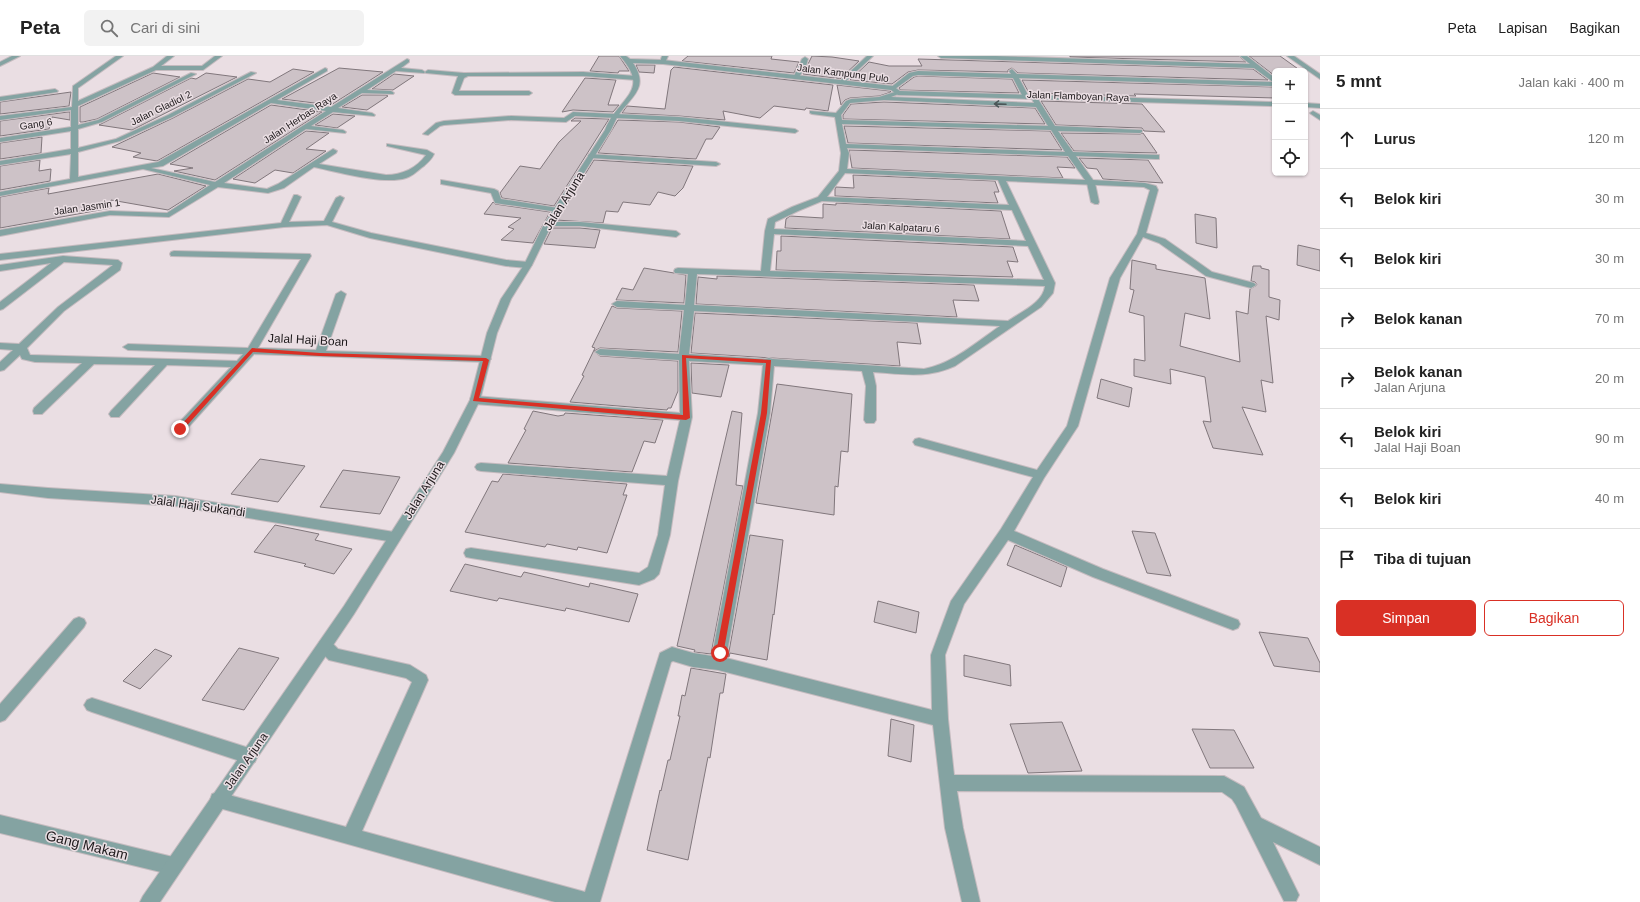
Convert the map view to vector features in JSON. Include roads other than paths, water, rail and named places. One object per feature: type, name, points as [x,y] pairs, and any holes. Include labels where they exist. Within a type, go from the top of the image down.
[{"type":"street","points":[[0,64],[17,56]]},
{"type":"street","points":[[74,181],[75,87],[120,56]]},
{"type":"street","points":[[0,118],[75,106],[155,68],[171,56]]},
{"type":"street","points":[[155,68],[203,68],[219,56]]},
{"type":"street","points":[[843,81],[870,56]]},
{"type":"street","points":[[941,56],[1257,66]]},
{"type":"street","points":[[1110,56],[1114,61]]},
{"type":"street","points":[[1243,56],[1257,66],[1272,80]]},
{"type":"street","points":[[1290,56],[1320,77]]},
{"type":"street","points":[[1003,57],[1026,97]]},
{"type":"street","name":"Jalan Kampung Pulo","points":[[631,61],[664,59],[893,88],[898,93]]},
{"type":"street","points":[[797,76],[805,59]]},
{"type":"street","name":"Jalan Herbas Raya","points":[[216,184],[407,61]]},
{"type":"street","points":[[396,69],[463,75],[583,74],[636,78],[635,70],[631,61]]},
{"type":"street","points":[[0,194],[143,168],[165,162],[325,70]]},
{"type":"street","name":"Jalan Gladiol 2","points":[[0,163],[74,151],[121,140],[253,73]]},
{"type":"street","points":[[893,88],[911,74],[918,73],[1272,83]]},
{"type":"street","name":"Gang 6","points":[[0,140],[75,128],[109,117],[193,74]]},
{"type":"street","points":[[463,75],[455,92],[456,94],[529,93]]},
{"type":"street","name":"Jalan Arjuna","points":[[149,902],[349,610],[394,536],[448,453],[475,400],[492,333],[506,299],[528,265],[548,224],[608,130],[615,115],[633,94],[636,78]]},
{"type":"street","points":[[0,99],[55,91]]},
{"type":"street","points":[[360,91],[391,93]]},
{"type":"street","points":[[821,199],[843,171],[845,153],[839,118],[848,102],[880,99],[898,93]]},
{"type":"street","name":"Jalan Flamboyan Raya","points":[[898,93],[1272,104]]},
{"type":"street","points":[[1034,97],[1053,129],[1091,183],[1095,202]]},
{"type":"street","name":"Jalan Flamboyan Raya","points":[[880,99],[1047,105]]},
{"type":"street","points":[[269,101],[372,115]]},
{"type":"street","points":[[1308,107],[1320,106]]},
{"type":"street","points":[[812,112],[839,118],[1053,129],[1140,131]]},
{"type":"street","points":[[1316,113],[1320,118]]},
{"type":"street","points":[[426,134],[438,124],[444,123],[511,118],[566,120],[573,114],[679,119],[795,131]]},
{"type":"street","points":[[304,127],[343,132]]},
{"type":"street","points":[[314,165],[397,178],[411,171],[429,157],[430,154],[427,152],[389,145]]},
{"type":"street","points":[[844,146],[1156,157]]},
{"type":"street","points":[[143,168],[216,184],[262,191],[272,190],[281,186],[333,151]]},
{"type":"street","points":[[592,156],[716,164]]},
{"type":"street","points":[[843,171],[1145,185],[1153,188],[1154,194],[1141,234],[1115,278],[1072,426],[1040,475],[1006,533],[958,601],[938,655],[940,719],[947,783],[954,828],[971,902]]},
{"type":"street","points":[[600,352],[769,361],[924,372],[944,367],[1038,305],[1048,295],[1050,290],[1050,284],[1001,179]]},
{"type":"street","points":[[444,182],[494,191],[498,201],[506,203],[558,210]]},
{"type":"street","name":"Jalan Jasmin 1","points":[[0,233],[110,213],[169,216],[216,184]]},
{"type":"street","points":[[284,226],[297,197]]},
{"type":"street","points":[[328,223],[340,198]]},
{"type":"street","points":[[765,274],[771,221],[780,215],[821,199],[1015,208]]},
{"type":"street","points":[[0,268],[71,253],[147,242],[284,226],[328,223],[378,237],[506,264],[528,265]]},
{"type":"street","points":[[548,224],[580,224],[676,234]]},
{"type":"street","name":"Jalan Kalpataru 6","points":[[769,231],[1032,244]]},
{"type":"street","points":[[1141,234],[1162,241],[1209,274],[1251,285]]},
{"type":"street","points":[[0,307],[71,253]]},
{"type":"street","points":[[0,257],[71,253],[118,263],[117,268],[61,309],[0,368]]},
{"type":"street","points":[[174,254],[307,256],[252,350],[180,429]]},
{"type":"street","points":[[678,271],[1050,284]]},
{"type":"street","points":[[471,553],[640,579],[649,575],[654,570],[664,535],[672,481],[686,418],[684,356],[692,272]]},
{"type":"street","points":[[320,354],[341,294]]},
{"type":"street","points":[[617,304],[1010,324]]},
{"type":"street","points":[[0,346],[21,347]]},
{"type":"street","points":[[21,347],[26,357],[35,359],[240,364]]},
{"type":"street","name":"Jalal Haji Boan","points":[[128,347],[252,350],[486,360]]},
{"type":"street","points":[[38,411],[92,360]]},
{"type":"street","points":[[718,663],[764,413],[769,361]]},
{"type":"street","points":[[115,414],[164,362]]},
{"type":"street","points":[[867,369],[871,386],[870,420]]},
{"type":"street","points":[[475,400],[686,418]]},
{"type":"street","points":[[919,442],[1040,475]]},
{"type":"street","points":[[481,467],[672,481]]},
{"type":"street","name":"Jalal Haji Sukandi","points":[[0,488],[48,493],[175,500],[394,536]]},
{"type":"street","points":[[1006,533],[1098,573],[1233,624]]},
{"type":"street","points":[[0,715],[79,623]]},
{"type":"street","points":[[325,646],[334,655],[410,672],[421,680],[351,836]]},
{"type":"street","points":[[591,902],[665,658],[672,654],[693,660],[718,663],[940,719]]},
{"type":"street","points":[[92,705],[249,756]]},
{"type":"street","points":[[947,783],[1224,784],[1238,793],[1290,895]]},
{"type":"street","points":[[218,800],[588,902]]},
{"type":"street","name":"Gang Makam","points":[[0,824],[173,866]]},
{"type":"street","points":[[1254,824],[1320,856]]}]
